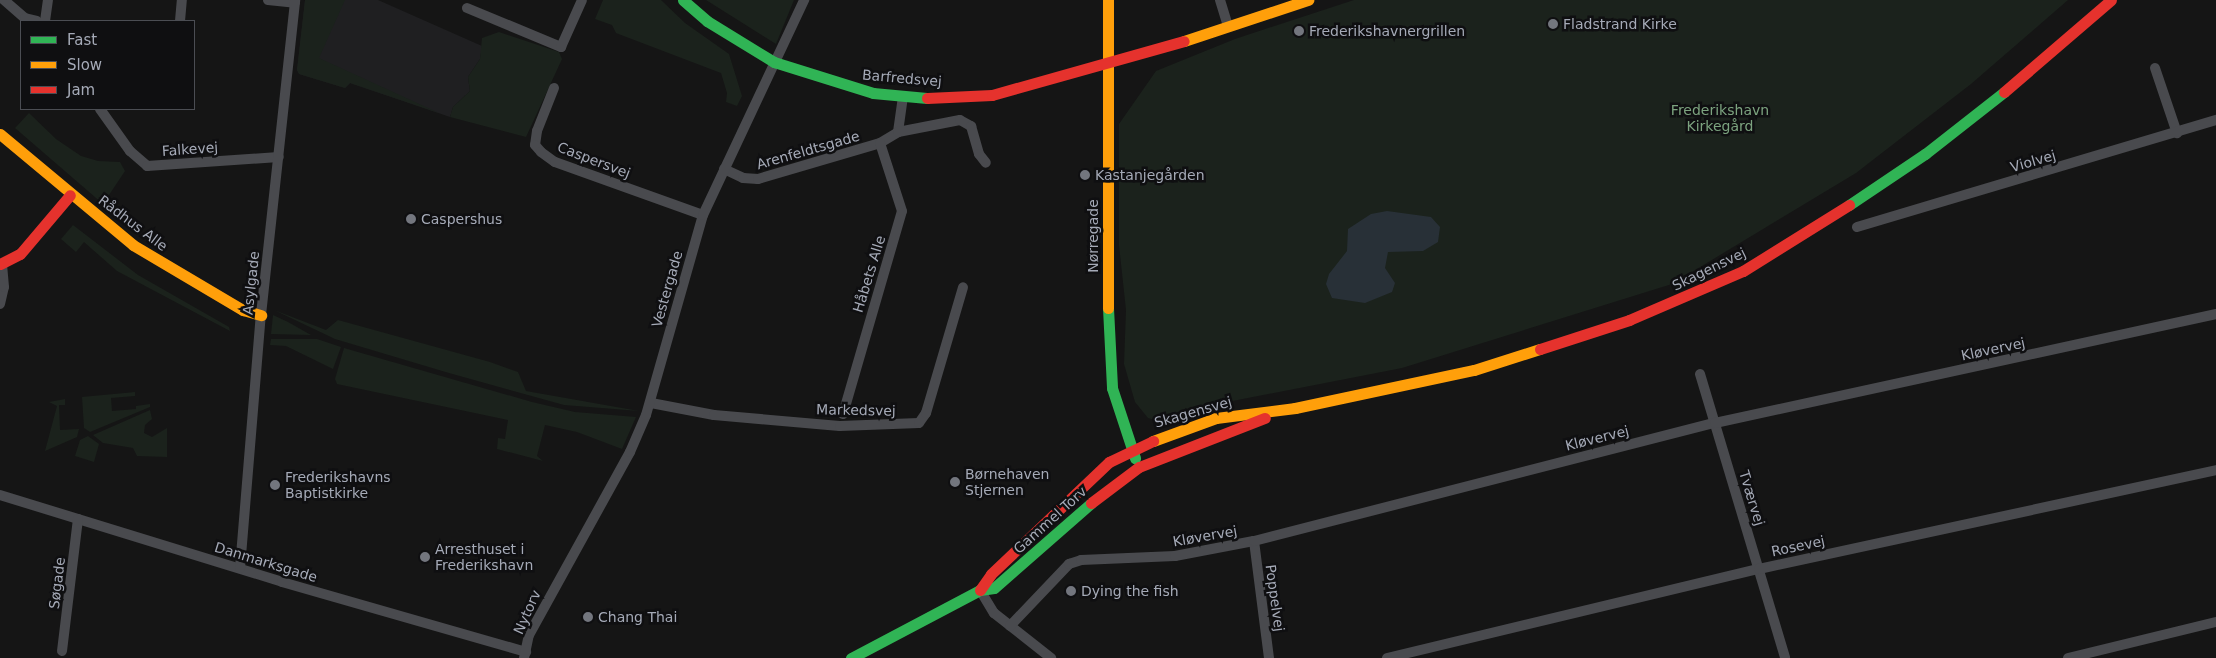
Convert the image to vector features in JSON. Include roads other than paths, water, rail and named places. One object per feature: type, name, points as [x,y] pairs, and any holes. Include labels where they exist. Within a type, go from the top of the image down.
[{"type":"main road","name":"Barfredsvej","points":[[683,0],[707,22],[774,62],[842,86],[872,93],[903,96],[992,94],[1108,65],[1308,0]]},
{"type":"main road","name":"Nørregade","points":[[1108,0],[1108,353],[1112,388],[1131,449],[1139,466]]},
{"type":"main road","name":"Skagensvej","points":[[2075,30],[2099,0]]},
{"type":"main road","name":"Skagensvej","points":[[1131,449],[1216,418],[1295,408],[1474,370],[1629,320],[1743,271],[1798,239],[1924,154],[2006,90],[2111,0]]},
{"type":"main road","name":"Rådhus Alle","points":[[0,134],[133,245],[167,267],[243,310],[261,315]]},
{"type":"main road","points":[[1,264],[20,254],[70,194]]},
{"type":"main road","name":"Skagensvej","points":[[1139,466],[1219,433],[1295,408]]},
{"type":"main road","name":"Gammel Torv","points":[[980,590],[991,574],[1079,490],[1109,462],[1131,449]]},
{"type":"main road","name":"Gammel Torv","points":[[850,658],[980,590],[994,588],[1017,570],[1081,510],[1139,466]]},
{"type":"street","points":[[4,0],[25,18],[33,20]]},
{"type":"street","points":[[45,20],[48,0]]},
{"type":"street","points":[[180,20],[182,0]]},
{"type":"street","points":[[268,0],[295,1]]},
{"type":"street","points":[[467,8],[562,48],[582,0]]},
{"type":"street","name":"Vestergade","points":[[555,584],[630,452],[651,402],[703,215],[804,0]]},
{"type":"street","points":[[1220,0],[1228,26]]},
{"type":"street","name":"Asylgade","points":[[240,568],[261,315],[295,1]]},
{"type":"street","points":[[2156,68],[2177,133]]},
{"type":"street","name":"Caspersvej","points":[[554,88],[537,131],[535,145],[541,152],[555,162],[703,215]]},
{"type":"street","points":[[898,132],[903,96]]},
{"type":"street","name":"Falkevej","points":[[101,110],[130,151],[147,166],[279,156]]},
{"type":"street","name":"Violvej","points":[[1857,227],[2216,120]]},
{"type":"street","name":"Arenfeldtsgade","points":[[724,169],[744,178],[758,180],[880,143],[898,132],[965,121],[971,126],[979,154],[986,163]]},
{"type":"street","name":"Håbets Alle","points":[[843,414],[902,211],[880,143]]},
{"type":"street","points":[[0,304],[4,287],[1,264]]},
{"type":"street","name":"Markedsvej","points":[[651,402],[714,415],[840,426],[919,423],[926,413],[963,287]]},
{"type":"street","name":"Kløvervej","points":[[1010,626],[1069,564],[1081,560],[1175,556],[1254,541],[1715,423],[2216,314]]},
{"type":"street","name":"Tværvej","points":[[1700,374],[1785,658]]},
{"type":"street","name":"Rosevej","points":[[1387,658],[1759,569],[2216,470]]},
{"type":"street","name":"Danmarksgade","points":[[0,495],[526,656]]},
{"type":"street","name":"Søgade","points":[[62,651],[78,519]]},
{"type":"street","name":"Poppelvej","points":[[1254,541],[1269,658]]},
{"type":"street","name":"Nytorv","points":[[526,656],[529,634],[555,584]]},
{"type":"street","points":[[980,590],[994,614],[1045,656]]},
{"type":"street","points":[[2068,658],[2216,622]]},
{"type":"place","name":"Fladstrand Kirke","points":[[1553,24]]},
{"type":"place","name":"Frederikshavnergrillen","points":[[1299,31]]},
{"type":"place","name":"Kastanjegården","points":[[1085,175]]},
{"type":"place","name":"Caspershus","points":[[411,219]]},
{"type":"place","name":"Børnehaven Stjernen","points":[[955,482]]},
{"type":"place","name":"Frederikshavns Baptistkirke","points":[[275,485]]},
{"type":"place","name":"Arresthuset i Frederikshavn","points":[[425,557]]},
{"type":"place","name":"Dying the fish","points":[[1071,591]]},
{"type":"place","name":"Chang Thai","points":[[588,617]]},
{"type":"park label","name":"Frederikshavn Kirkegård","points":[[1720,118]]}]
